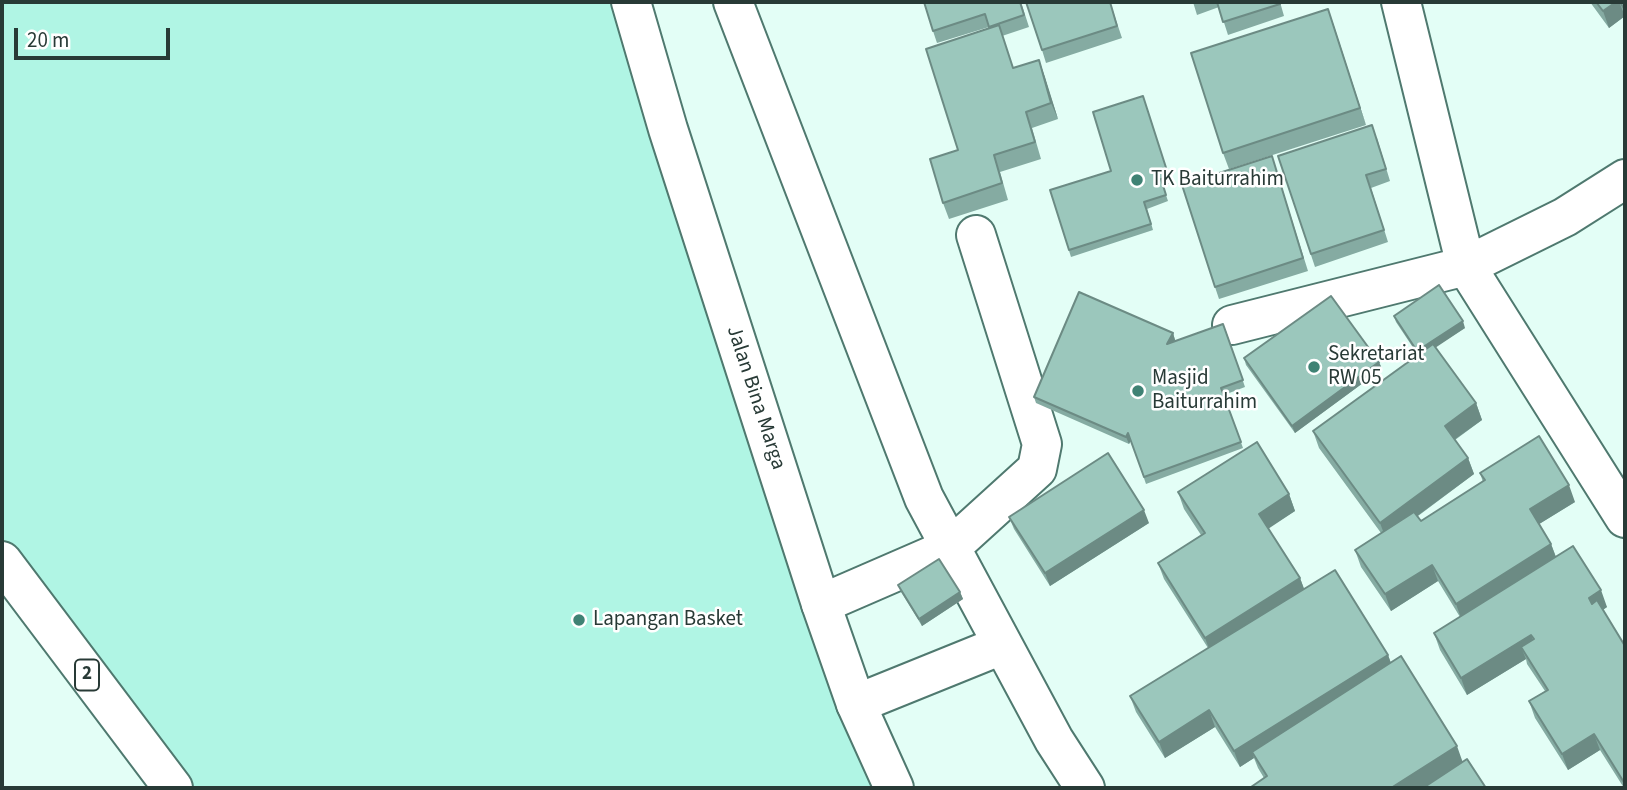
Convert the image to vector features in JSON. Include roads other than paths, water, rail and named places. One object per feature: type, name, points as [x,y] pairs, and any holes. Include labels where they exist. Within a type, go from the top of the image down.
[{"type":"main road","name":"Jalan Bina Marga","points":[[631,2],[672,142],[821,604],[856,704],[894,788]]},
{"type":"main road","points":[[733,2],[924,498],[1054,740],[1085,788]]},
{"type":"main road","points":[[1401,2],[1466,266],[1625,518]]},
{"type":"main road","points":[[1232,325],[1466,266],[1565,217],[1625,180]]},
{"type":"main road","points":[[821,604],[950,548],[1037,469],[1042,444],[976,235]]},
{"type":"main road","name":"2","points":[[2,561],[173,788]]},
{"type":"main road","points":[[856,704],[1002,645]]},
{"type":"place","name":"TK Baiturrahim","points":[[1137,180]]},
{"type":"place","name":"Sekretariat RW 05","points":[[1314,367]]},
{"type":"place","name":"Masjid Baiturrahim","points":[[1138,391]]},
{"type":"place","name":"Lapangan Basket","points":[[579,620]]}]
